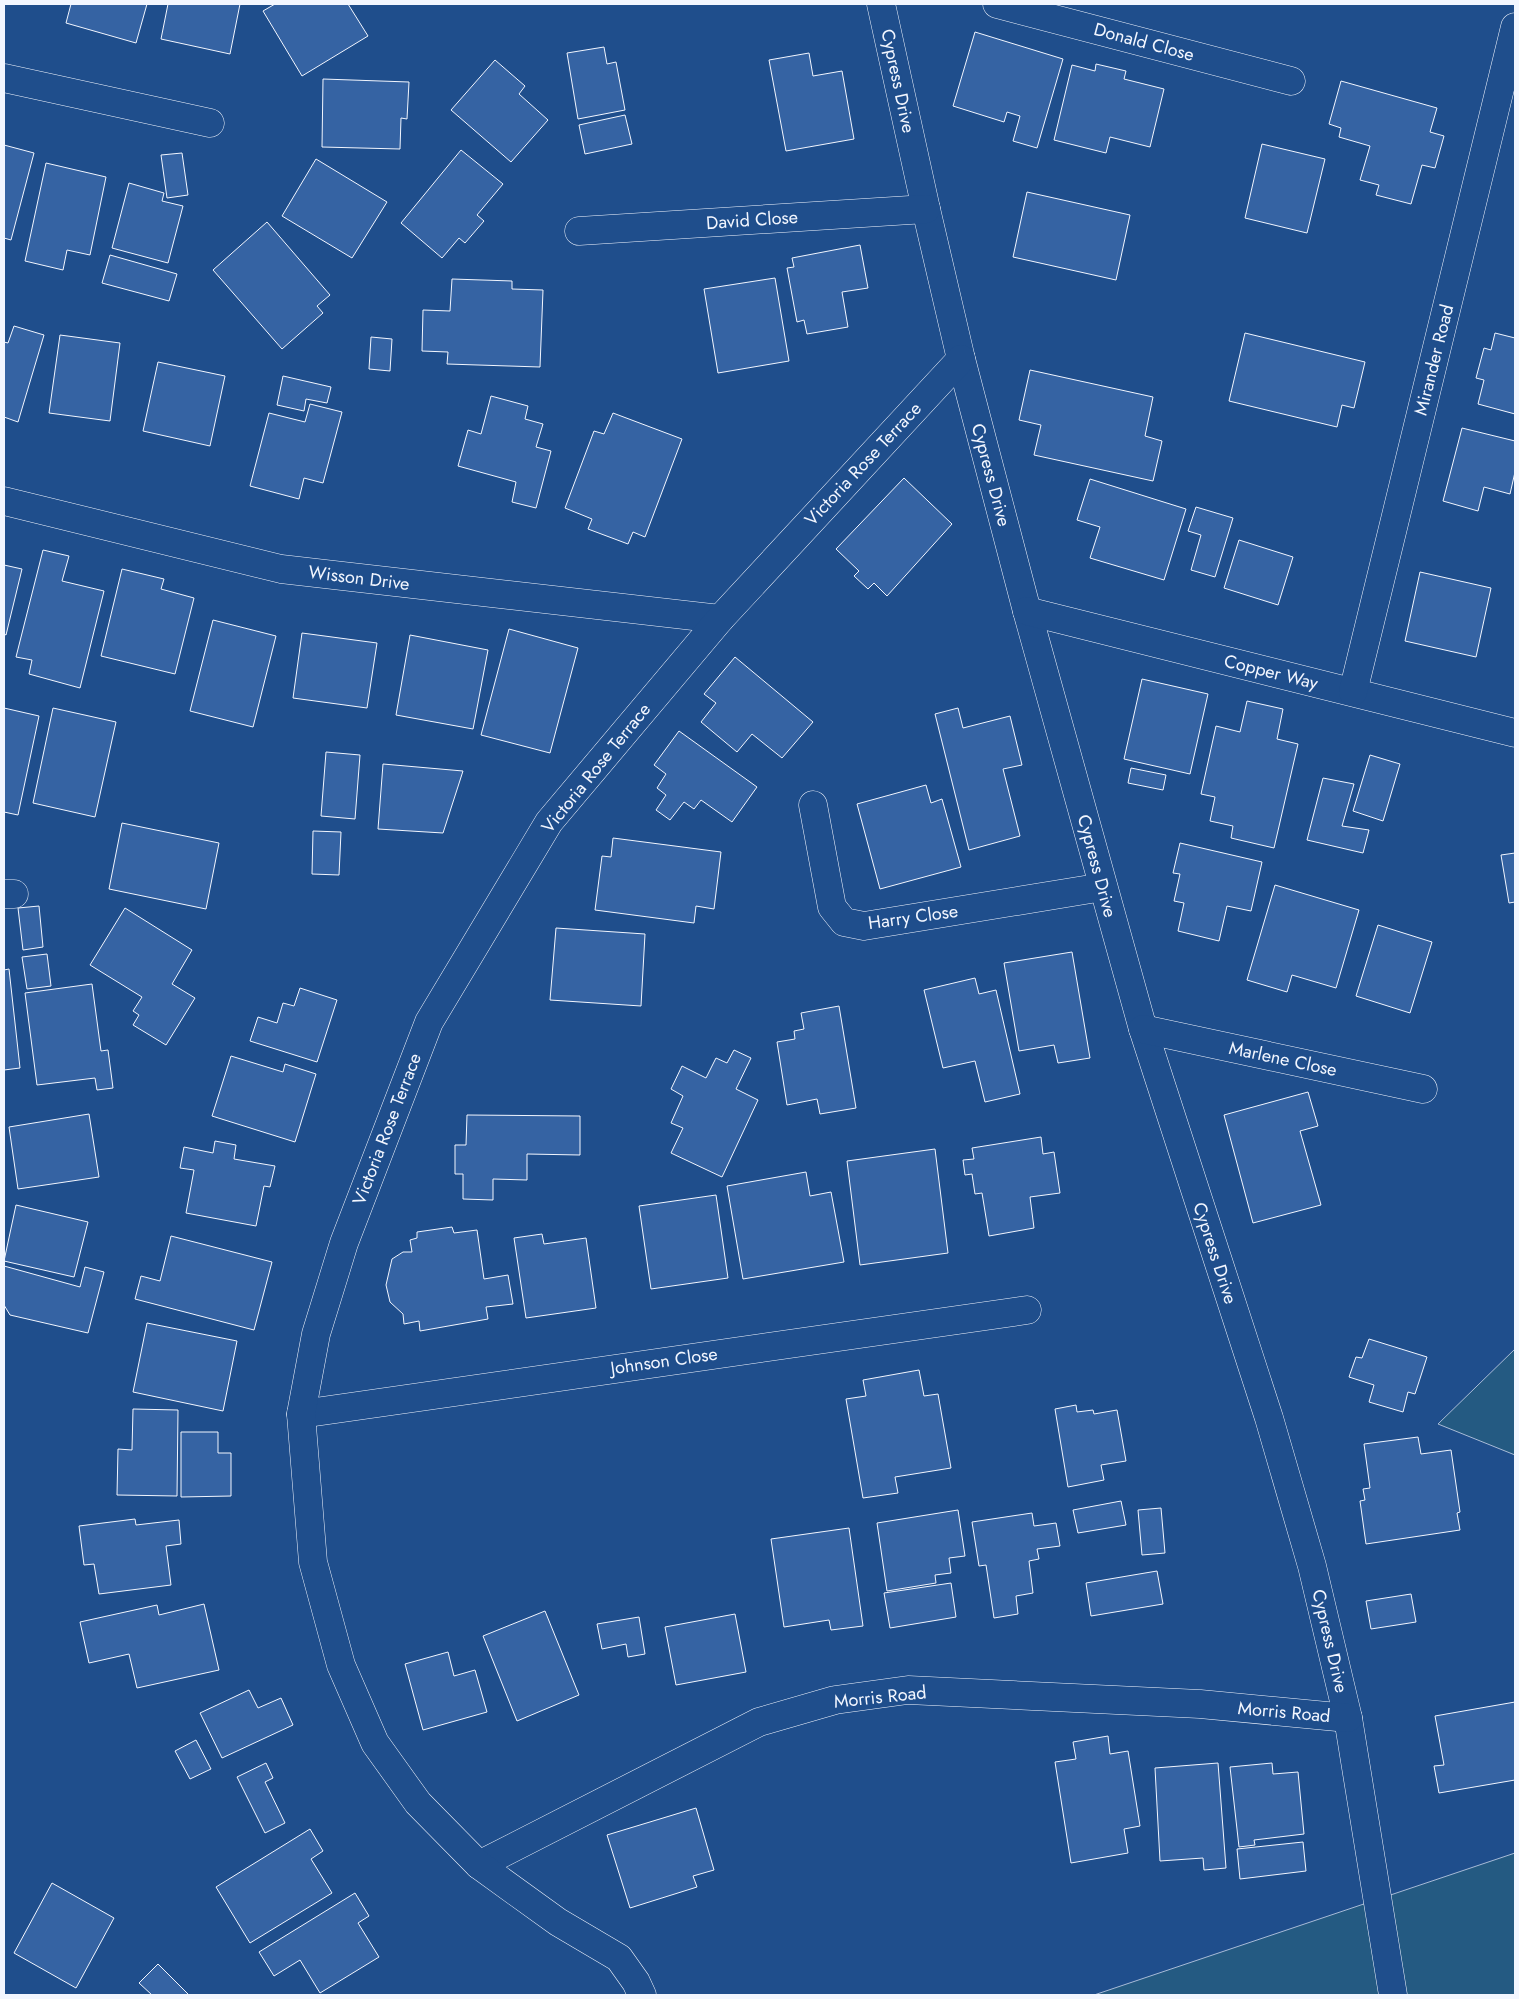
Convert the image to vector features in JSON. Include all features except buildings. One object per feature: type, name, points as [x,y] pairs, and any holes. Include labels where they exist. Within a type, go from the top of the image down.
[{"type":"street","name":"Cypress Drive","points":[[881,4],[961,359],[1026,611],[1142,1030],[1269,1418],[1312,1566],[1348,1718],[1392,1995]]},
{"type":"street","name":"Donald Close","points":[[997,4],[1291,81]]},
{"type":"street","name":"Mirander Road","points":[[1353,692],[1515,27]]},
{"type":"street","points":[[4,78],[210,123]]},
{"type":"street","name":"David Close","points":[[579,231],[926,209]]},
{"type":"street","name":"Victoria Rose Terrace","points":[[642,1995],[636,1982],[619,1958],[558,1922],[479,1866],[418,1803],[375,1743],[341,1665],[313,1562],[302,1414],[316,1334],[344,1243],[429,1022],[549,822],[720,619],[961,359]]},
{"type":"street","name":"Wisson Drive","points":[[4,501],[281,569],[720,619]]},
{"type":"street","name":"Copper Way","points":[[1026,611],[1515,733]]},
{"type":"street","name":"Harry Close","points":[[813,804],[832,908],[844,922],[864,926],[1103,887]]},
{"type":"street","name":"Marlene Close","points":[[1142,1030],[1423,1089]]},
{"type":"street","name":"Johnson Close","points":[[302,1414],[1026,1310]]},
{"type":"street","name":"Morris Road","points":[[479,1866],[759,1722],[835,1700],[908,1690],[1200,1704],[1348,1718]]},
{"type":"shaded area","points":[[1515,1349],[1515,1455],[1438,1424]]},
{"type":"shaded area","points":[[1515,1853],[1515,1995],[1094,1995]]}]
